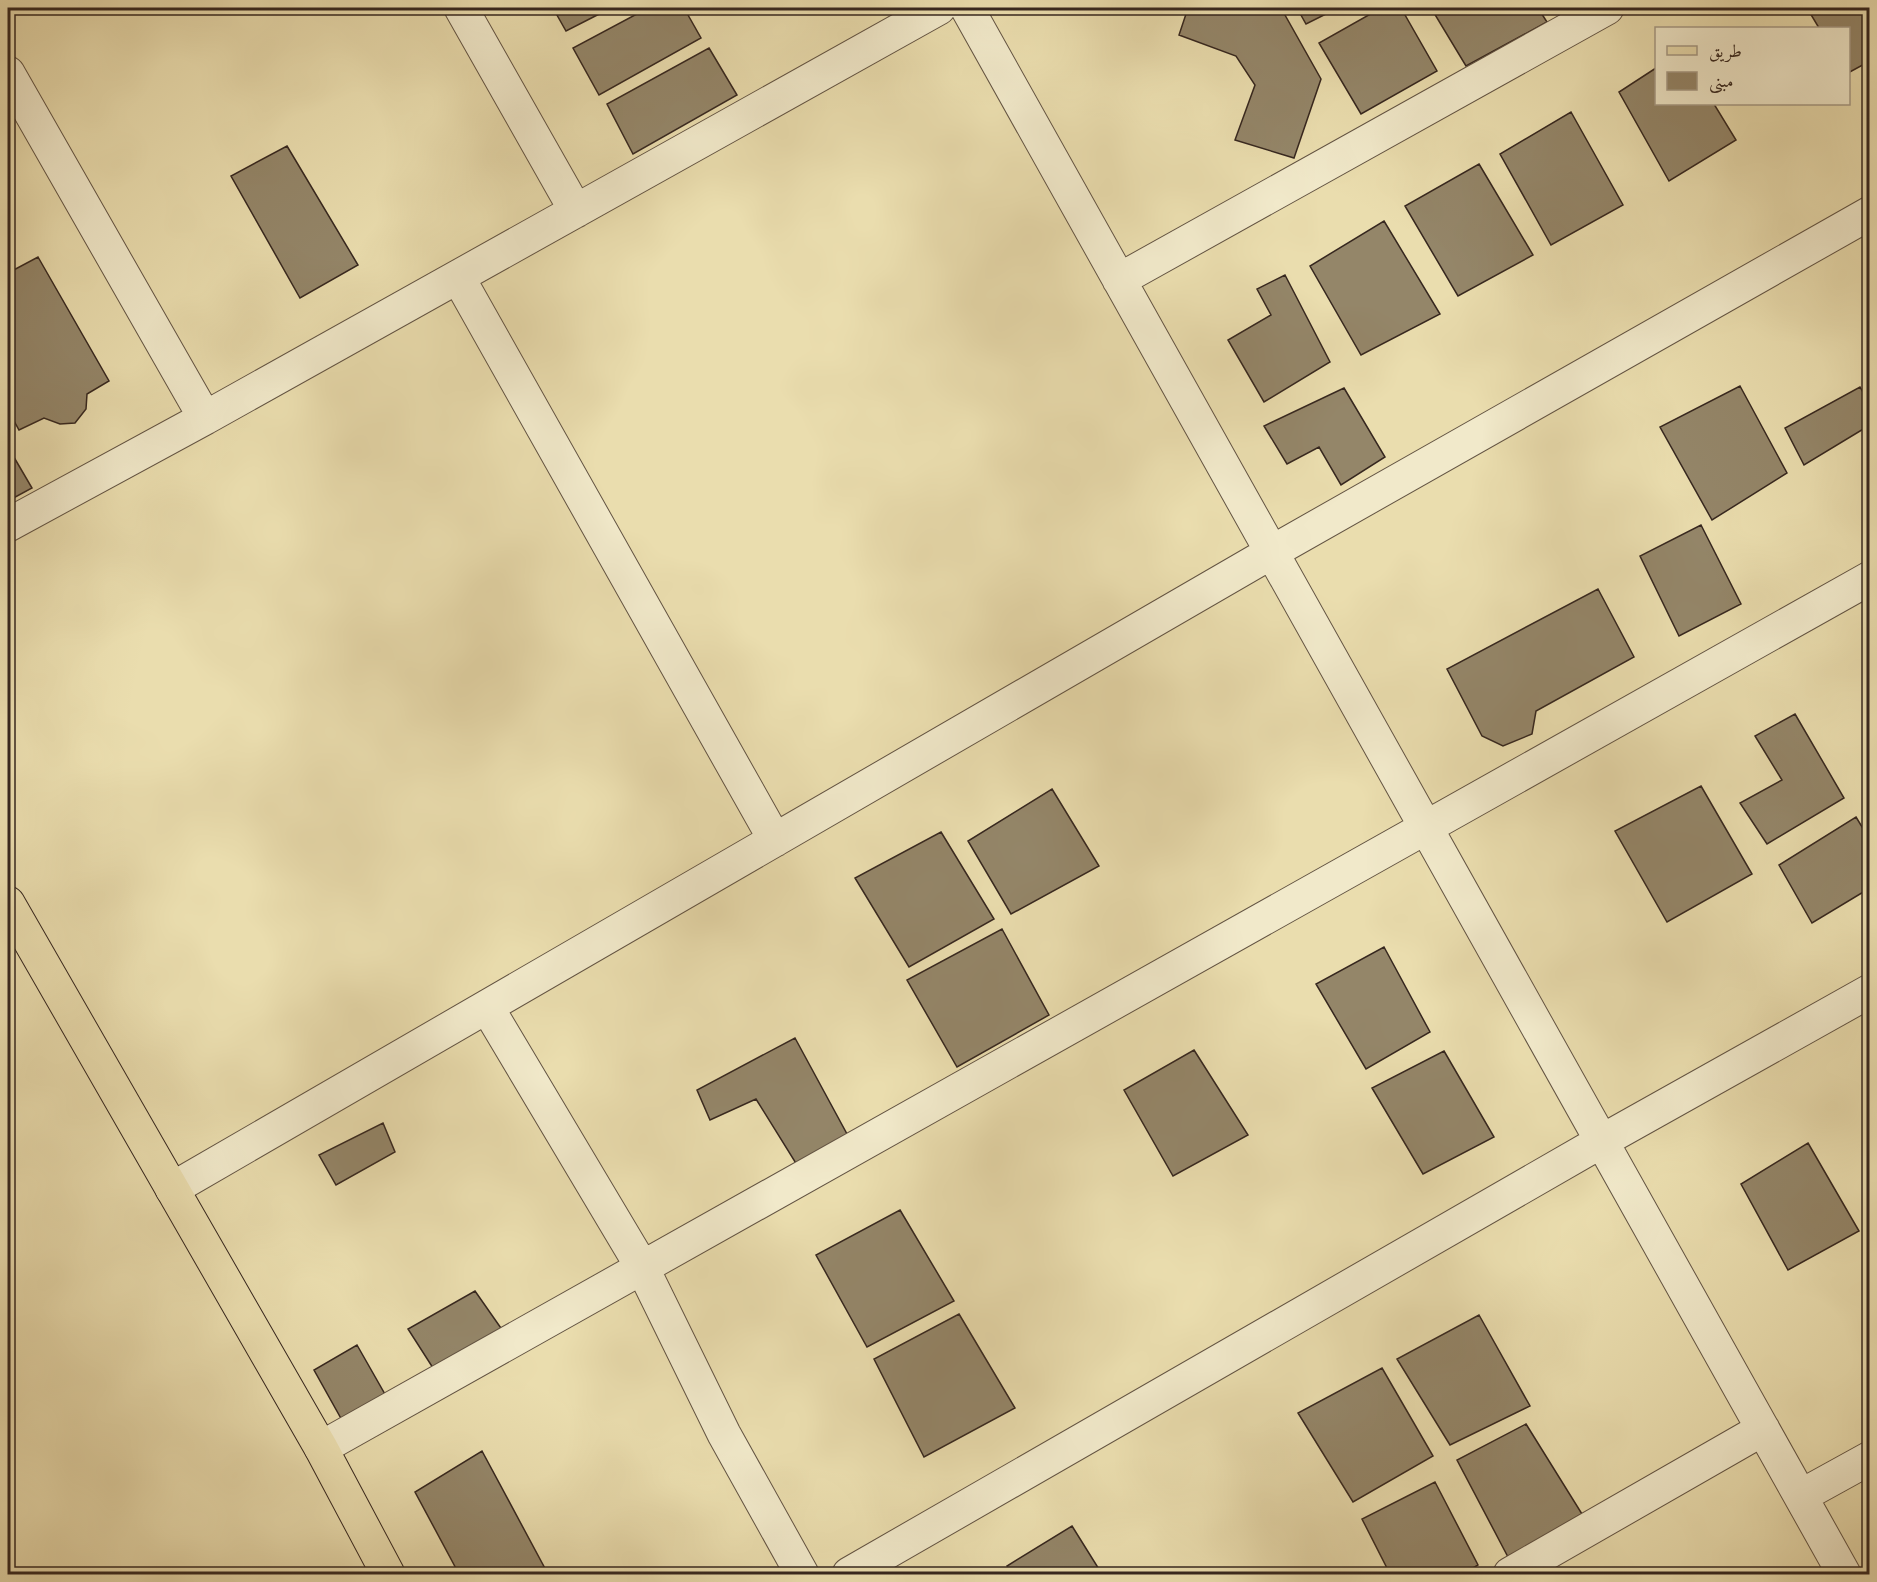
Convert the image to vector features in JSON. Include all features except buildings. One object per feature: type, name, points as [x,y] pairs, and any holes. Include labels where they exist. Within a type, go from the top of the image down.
[{"type":"main road","points":[[8,903],[321,1448],[388,1575]]},
{"type":"street","points":[[461,8],[576,211]]},
{"type":"street","points":[[8,525],[205,418],[939,8]]},
{"type":"street","points":[[967,8],[1845,1575]]},
{"type":"street","points":[[1119,280],[1607,8]]},
{"type":"street","points":[[8,73],[205,418]]},
{"type":"street","points":[[172,1189],[1272,552],[1869,213]]},
{"type":"street","points":[[458,277],[775,840]]},
{"type":"street","points":[[321,1448],[1869,578]]},
{"type":"street","points":[[849,1575],[1602,1141],[1869,991]]},
{"type":"street","points":[[487,1007],[642,1267],[724,1434],[802,1575]]},
{"type":"street","points":[[1510,1575],[1763,1429]]},
{"type":"street","points":[[1801,1496],[1869,1458]]}]
